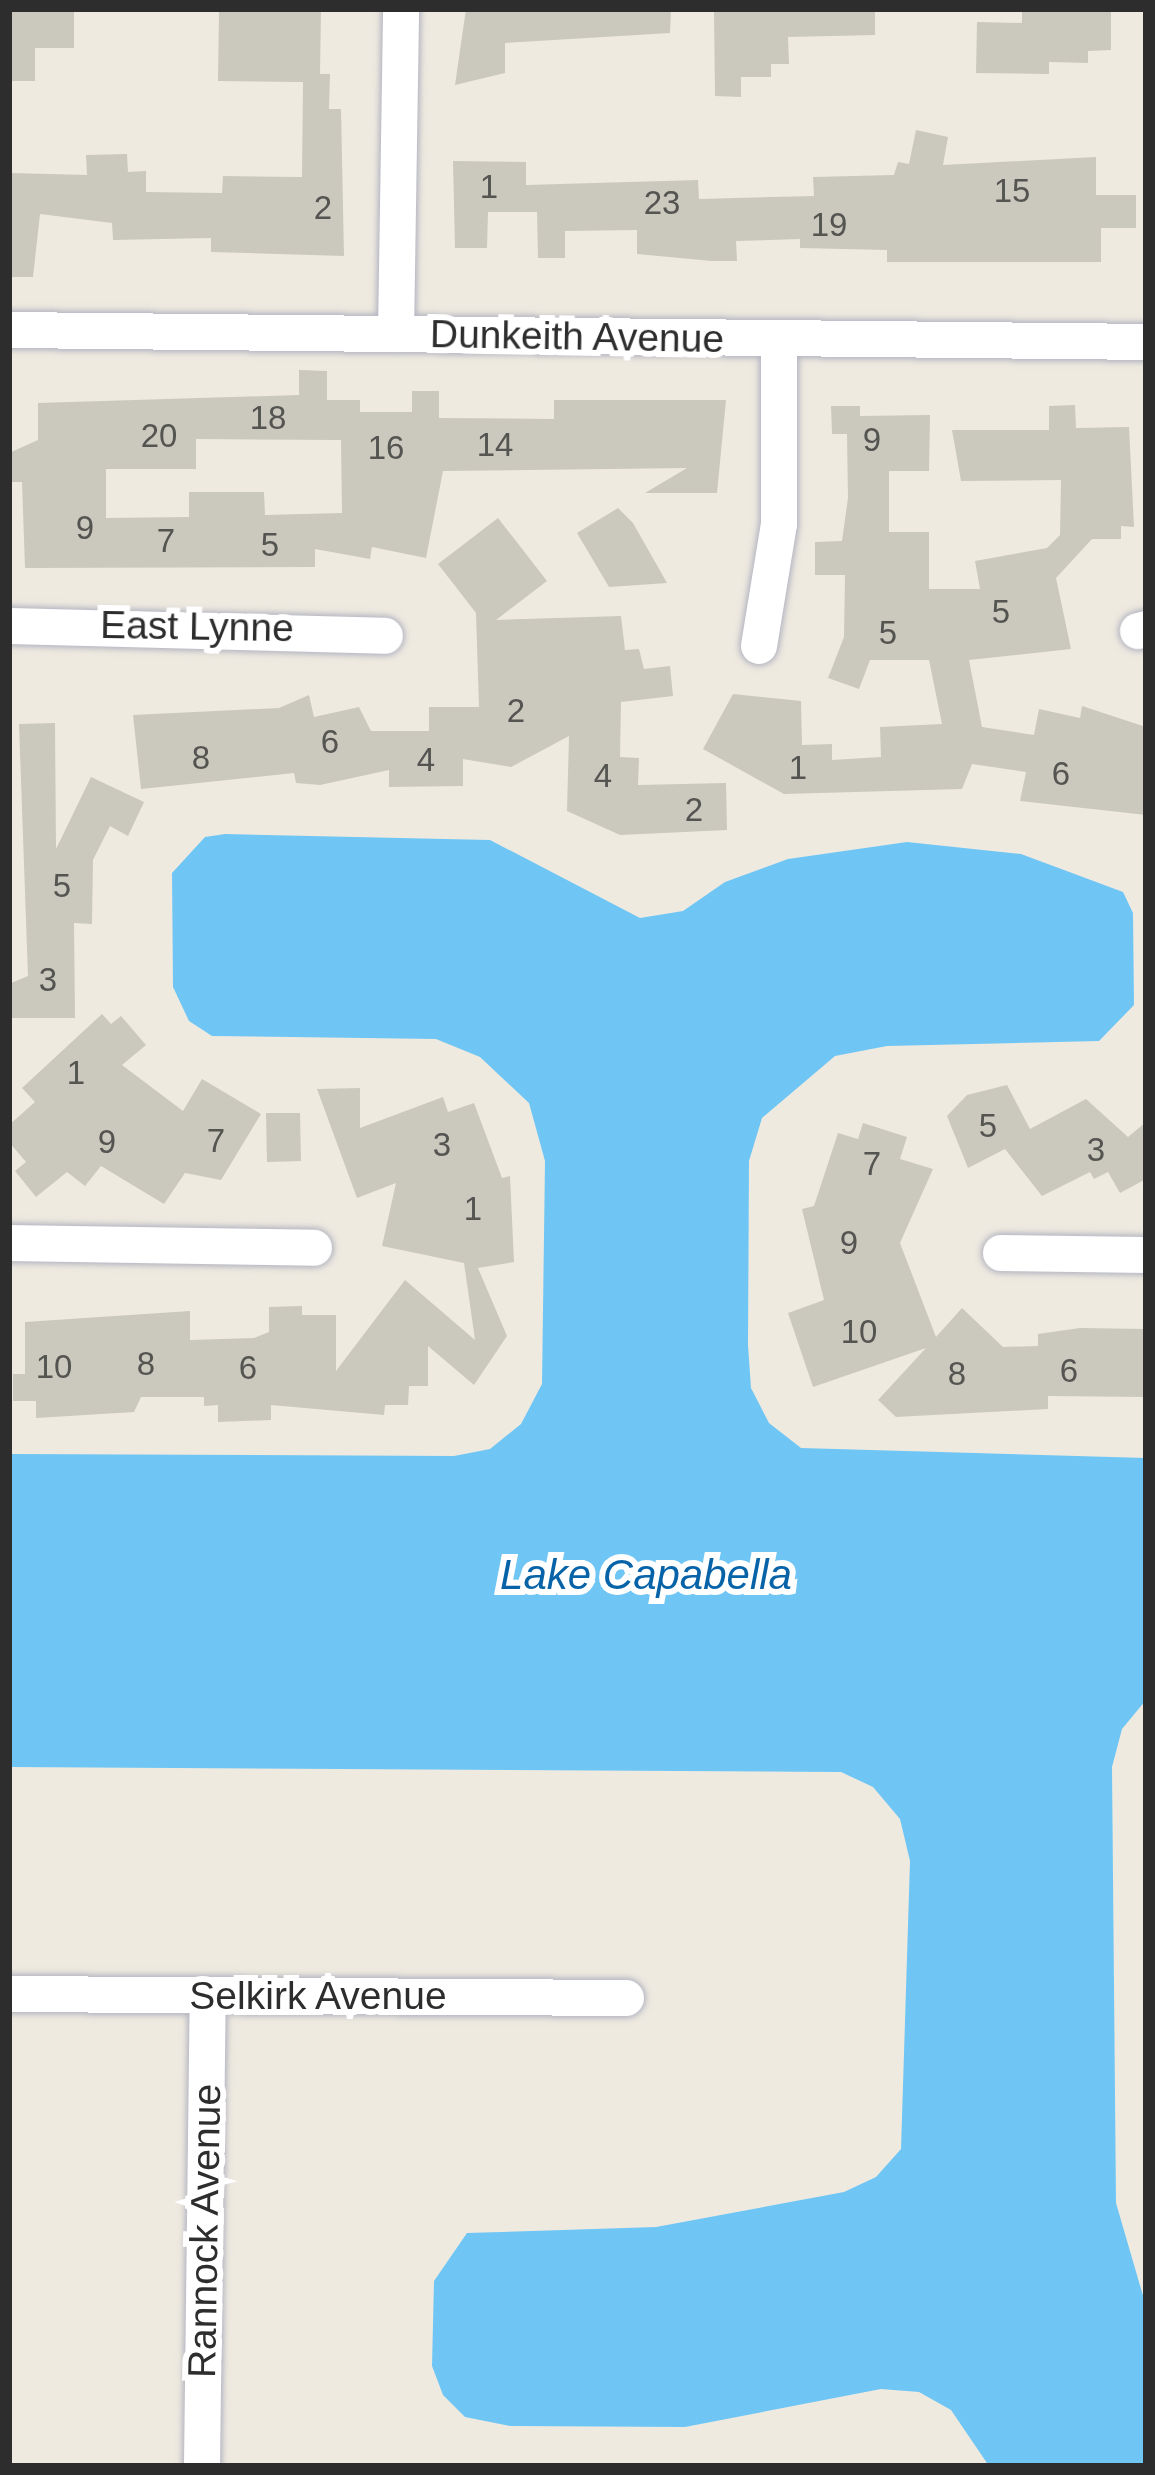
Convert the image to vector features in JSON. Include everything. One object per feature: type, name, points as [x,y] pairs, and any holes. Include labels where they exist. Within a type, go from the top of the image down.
[{"type":"street","points":[[396,334],[401,9]]},
{"type":"street","name":"Dunkeith Avenue","points":[[9,330],[1146,343]]},
{"type":"street","points":[[759,646],[779,524],[779,341]]},
{"type":"street","name":"East Lynne","points":[[9,626],[385,636]]},
{"type":"street","points":[[9,1243],[314,1248]]},
{"type":"street","points":[[1001,1252],[1146,1255]]},
{"type":"street","name":"Selkirk Avenue","points":[[9,1994],[626,1998]]},
{"type":"street","name":"Rannock Avenue","points":[[202,2466],[208,1995]]},
{"type":"water","name":"Lake Capabella","points":[[205,837],[490,840],[640,918],[683,911],[725,882],[788,859],[907,842],[1021,854],[1123,892],[1133,913],[1134,1005],[1099,1041],[887,1046],[835,1056],[762,1118],[749,1161],[748,1345],[751,1388],[769,1423],[801,1448],[1146,1458],[1146,1700],[1122,1729],[1112,1767],[1116,2203],[1146,2306],[1146,2466],[989,2466],[951,2410],[919,2392],[881,2389],[685,2427],[510,2426],[465,2417],[443,2395],[432,2366],[434,2281],[467,2233],[656,2227],[844,2192],[876,2177],[901,2149],[910,1861],[900,1819],[873,1787],[841,1772],[9,1767],[9,1454],[454,1456],[490,1449],[521,1424],[542,1384],[545,1161],[529,1103],[480,1057],[436,1039],[212,1036],[189,1021],[173,987],[172,873]]},
{"type":"building","points":[[9,9],[74,9],[74,48],[35,48],[35,81],[9,81]]},
{"type":"building","points":[[219,9],[321,9],[320,74],[330,74],[329,109],[341,109],[344,256],[211,252],[211,238],[113,240],[112,223],[40,214],[33,277],[9,277],[9,173],[87,175],[86,155],[127,154],[128,172],[146,171],[146,192],[222,193],[223,176],[302,177],[303,82],[218,81]]},
{"type":"building","points":[[466,9],[671,9],[670,33],[505,43],[505,73],[455,85]]},
{"type":"building","points":[[875,9],[875,35],[788,37],[789,64],[771,64],[771,77],[741,77],[741,97],[715,96],[714,12]]},
{"type":"building","points":[[1022,9],[1111,9],[1111,50],[1088,51],[1088,63],[1049,62],[1049,74],[976,73],[977,22],[1022,23]]},
{"type":"building","points":[[916,130],[948,137],[943,165],[1096,157],[1096,195],[1136,195],[1136,228],[1101,228],[1101,262],[887,262],[887,250],[800,248],[800,239],[736,241],[737,261],[712,261],[637,254],[637,230],[565,231],[565,258],[538,258],[537,212],[488,212],[487,248],[455,248],[453,161],[526,162],[526,185],[698,180],[699,199],[814,196],[813,177],[894,175],[898,162],[909,164]]},
{"type":"building","points":[[299,370],[327,371],[327,400],[360,400],[360,412],[412,412],[412,391],[439,391],[439,418],[554,419],[554,400],[726,400],[717,493],[645,493],[687,468],[443,471],[426,558],[372,547],[370,559],[315,549],[315,567],[25,568],[22,482],[9,482],[9,453],[38,440],[38,403],[299,395]],"holes":[[[196,439],[341,440],[342,513],[265,515],[264,492],[189,492],[189,517],[106,518],[106,469],[196,469]]]},
{"type":"building","points":[[1075,405],[1076,428],[1129,427],[1134,527],[1121,526],[1121,539],[1092,539],[1056,578],[1071,649],[969,660],[982,727],[1034,735],[1039,709],[1080,718],[1082,706],[1146,727],[1146,815],[1020,801],[1026,772],[972,764],[962,789],[784,794],[703,749],[733,694],[801,701],[802,745],[832,744],[832,760],[881,757],[880,727],[942,724],[929,660],[870,660],[859,689],[828,678],[844,637],[845,575],[815,575],[815,542],[842,541],[848,498],[847,434],[832,434],[831,406],[860,406],[860,416],[930,415],[929,471],[889,471],[889,532],[929,532],[929,589],[980,589],[975,561],[1047,548],[1060,535],[1061,480],[961,481],[952,430],[1049,430],[1049,406]]},
{"type":"building","points":[[618,508],[633,523],[667,583],[609,587],[577,533]]},
{"type":"building","points":[[498,518],[547,581],[496,620],[621,616],[625,650],[639,649],[644,669],[670,666],[673,696],[621,702],[620,757],[639,758],[638,785],[726,783],[727,830],[620,835],[567,811],[569,736],[511,767],[463,759],[463,786],[389,787],[389,770],[320,785],[296,783],[294,773],[141,789],[133,715],[279,708],[309,695],[314,717],[359,707],[371,731],[429,731],[429,707],[479,707],[476,613],[438,564]]},
{"type":"building","points":[[55,723],[56,849],[91,777],[144,802],[128,836],[110,826],[93,860],[92,924],[74,923],[75,1018],[9,1018],[9,984],[28,976],[19,724]]},
{"type":"building","points":[[102,1014],[111,1024],[121,1016],[146,1045],[122,1065],[183,1111],[202,1079],[261,1114],[221,1180],[185,1173],[164,1204],[101,1166],[85,1186],[67,1172],[36,1197],[15,1171],[26,1162],[9,1142],[9,1125],[35,1102],[22,1088]]},
{"type":"building","points":[[1007,1085],[1030,1129],[1086,1099],[1128,1137],[1146,1122],[1146,1179],[1120,1193],[1108,1172],[1094,1179],[1090,1172],[1042,1196],[1005,1149],[968,1168],[947,1116],[967,1095]]},
{"type":"building","points":[[360,1088],[360,1128],[443,1097],[448,1112],[474,1103],[502,1178],[510,1176],[514,1262],[478,1268],[507,1336],[474,1385],[428,1346],[428,1386],[409,1386],[408,1405],[385,1405],[384,1415],[271,1405],[271,1420],[218,1422],[218,1405],[204,1406],[204,1397],[141,1397],[134,1412],[36,1418],[36,1401],[13,1401],[13,1374],[25,1374],[25,1322],[190,1311],[190,1340],[254,1338],[269,1332],[269,1307],[302,1306],[302,1315],[336,1315],[336,1371],[405,1280],[475,1340],[464,1263],[382,1246],[396,1183],[357,1198],[317,1089]]},
{"type":"building","points":[[266,1113],[300,1113],[301,1161],[267,1162]]},
{"type":"building","points":[[863,1123],[907,1137],[900,1159],[933,1169],[900,1243],[936,1337],[962,1308],[1003,1347],[1038,1346],[1038,1334],[1080,1328],[1146,1329],[1146,1397],[1048,1396],[1048,1409],[896,1417],[878,1400],[926,1348],[813,1387],[788,1313],[824,1300],[802,1209],[814,1206],[838,1133],[858,1139]]}]
